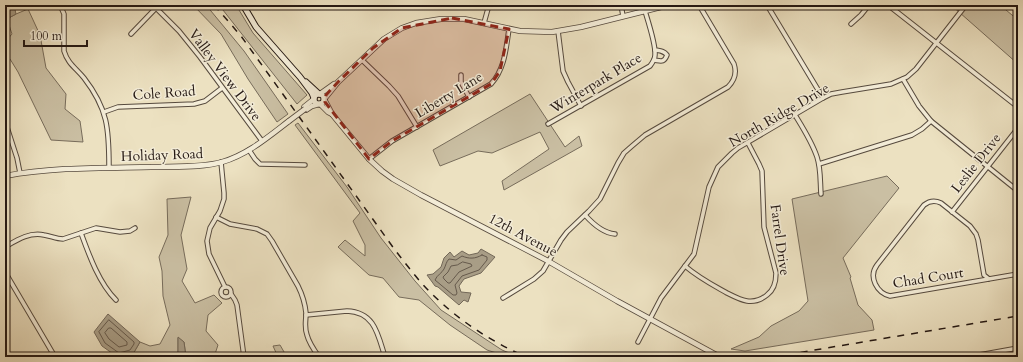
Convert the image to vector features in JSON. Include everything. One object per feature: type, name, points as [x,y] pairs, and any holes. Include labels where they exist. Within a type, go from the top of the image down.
[{"type":"main road","points":[[243,5],[258,29],[300,77],[312,93],[316,102],[320,104],[323,102],[323,95],[300,77]]},
{"type":"main road","points":[[314,98],[316,95],[320,94]]},
{"type":"street","points":[[60,5],[64,14],[65,56],[71,65],[83,76],[98,99],[104,112],[108,134],[109,168]]},
{"type":"street","points":[[484,23],[489,5]]},
{"type":"street","points":[[621,5],[623,16]]},
{"type":"street","points":[[324,99],[338,82],[373,48],[393,33],[416,23],[452,18],[472,20],[510,29],[531,32],[558,31],[581,27],[668,5]]},
{"type":"street","points":[[503,298],[539,276],[567,232],[600,199],[624,153],[645,135],[728,87],[734,79],[736,71],[734,64],[699,5]]},
{"type":"street","points":[[767,5],[823,98]]},
{"type":"street","points":[[851,24],[870,5]]},
{"type":"street","points":[[888,5],[1018,107]]},
{"type":"street","name":"North Ridge Drive","points":[[638,342],[661,298],[672,281],[694,254],[708,187],[715,173],[723,162],[732,153],[823,98],[832,94],[891,84],[903,79],[916,69],[966,5]]},
{"type":"street","points":[[131,34],[155,6]]},
{"type":"street","name":"Valley View Drive","points":[[155,6],[179,31],[262,141]]},
{"type":"street","name":"Winterpark Place","points":[[548,124],[650,66],[656,54],[645,11]]},
{"type":"street","name":"Liberty Lane","points":[[369,159],[386,145],[486,87],[496,77],[502,64],[510,29]]},
{"type":"street","points":[[558,31],[563,71],[581,106]]},
{"type":"street","name":"Winterpark Place","points":[[654,60],[662,62],[665,60],[667,55],[665,52],[655,50]]},
{"type":"street","points":[[362,60],[398,96],[417,127]]},
{"type":"street","points":[[461,75],[461,82],[469,97]]},
{"type":"street","points":[[903,79],[919,106],[931,121],[1018,191]]},
{"type":"street","points":[[320,94],[338,82]]},
{"type":"street","name":"Cole Road","points":[[104,112],[118,107],[194,104],[205,101],[222,88]]},
{"type":"street","name":"Holiday Road","points":[[5,176],[59,169],[193,165],[221,162],[249,150],[304,109],[304,107],[314,98]]},
{"type":"street","name":"12th Avenue","points":[[324,99],[332,114],[369,159],[400,184],[548,261],[720,357]]},
{"type":"street","name":"Holiday Road","points":[[304,109],[306,110],[312,106],[320,104]]},
{"type":"street","name":"12th Avenue","points":[[320,104],[332,114]]},
{"type":"street","points":[[795,115],[818,158],[821,194]]},
{"type":"street","points":[[819,164],[912,135],[931,121]]},
{"type":"street","points":[[5,122],[17,158],[20,173]]},
{"type":"street","name":"Leslie Drive","points":[[952,212],[1018,128]]},
{"type":"street","name":"Farrel Drive","points":[[685,266],[700,279],[743,301],[752,302],[760,300],[768,295],[773,289],[776,280],[776,273],[764,227],[762,171],[748,143]]},
{"type":"street","points":[[249,150],[260,164],[305,164]]},
{"type":"street","points":[[221,162],[224,199],[220,211],[208,234],[207,248],[225,287]]},
{"type":"street","name":"Chad Court","points":[[936,201],[941,203],[970,226],[976,234],[984,275],[989,279],[890,296],[882,292],[874,280],[873,273],[875,268],[924,205],[928,202],[936,201]]},
{"type":"street","points":[[585,215],[596,226],[615,234]]},
{"type":"street","points":[[216,217],[230,224],[257,229],[267,234],[270,238],[298,286],[304,302],[306,334],[308,340],[319,357]]},
{"type":"street","points":[[5,247],[20,238],[32,234],[44,234],[57,239],[63,239],[96,228],[120,232],[130,231],[135,228]]},
{"type":"street","points":[[80,233],[90,258],[109,293],[116,300]]},
{"type":"street","points":[[5,272],[55,357]]},
{"type":"street","points":[[989,279],[1018,274]]},
{"type":"street","points":[[225,287],[231,289],[231,294],[237,305],[244,357]]},
{"type":"street","points":[[225,287],[221,291],[223,296],[227,297],[231,294]]},
{"type":"street","points":[[306,315],[347,311],[364,315],[375,328],[385,357]]},
{"type":"street","points":[[968,357],[1018,348]]},
{"type":"highlighted area","points":[[452,18],[509,29],[500,71],[491,84],[392,141],[369,159],[325,102],[326,95],[373,48],[402,28]]},
{"type":"shaded area","points":[[193,5],[206,5],[244,51],[288,114],[277,122],[248,79],[221,34]]},
{"type":"shaded area","points":[[219,5],[236,5],[253,33],[307,95],[297,104]]},
{"type":"shaded area","points":[[951,5],[1000,5],[1018,20],[1018,64]]},
{"type":"shaded area","points":[[28,9],[40,35],[46,68],[66,94],[65,109],[80,121],[83,142],[51,140],[18,72],[10,59],[5,60],[5,42],[12,34],[7,19]]},
{"type":"shaded area","points":[[530,94],[565,147],[579,136],[582,146],[504,190],[502,181],[549,149],[540,132],[492,153],[478,151],[440,166],[433,150]]},
{"type":"shaded area","points":[[298,123],[347,187],[381,238],[415,281],[441,310],[502,350],[519,357],[509,357],[487,350],[450,325],[419,300],[399,297],[383,278],[369,275],[338,247],[345,240],[365,256],[365,245],[353,221],[360,213],[295,125]]},
{"type":"shaded area","points":[[887,176],[899,188],[843,258],[851,277],[850,278],[858,305],[872,320],[874,330],[745,351],[731,349],[759,337],[771,326],[799,311],[808,301],[792,199]]},
{"type":"shaded area","points":[[191,197],[181,235],[187,269],[182,281],[195,303],[214,295],[222,303],[208,315],[206,331],[218,345],[214,357],[186,357],[184,342],[178,338],[177,357],[135,357],[133,354],[140,342],[150,346],[160,344],[170,325],[163,296],[162,271],[159,257],[168,235],[167,199]]},
{"type":"shaded area","points":[[280,345],[287,357],[278,357],[273,346]]},
{"type":"water","points":[[5,5],[14,5],[16,14],[7,19],[5,15]]},
{"type":"water","points":[[481,249],[495,257],[481,273],[464,279],[459,286],[461,292],[471,293],[468,302],[464,300],[459,305],[435,286],[427,275],[433,274],[441,267],[444,258],[450,252],[454,257],[462,251],[469,255],[478,253]]},
{"type":"water","points":[[108,314],[140,342],[133,354],[116,356],[102,346],[94,332]]},
{"type":"water","points":[[178,337],[184,342],[186,357],[177,357]]},
{"type":"railway","points":[[214,5],[241,36],[395,250],[421,282],[430,292],[463,321],[487,337],[526,357]]},
{"type":"railway","points":[[773,357],[1018,316]]}]
